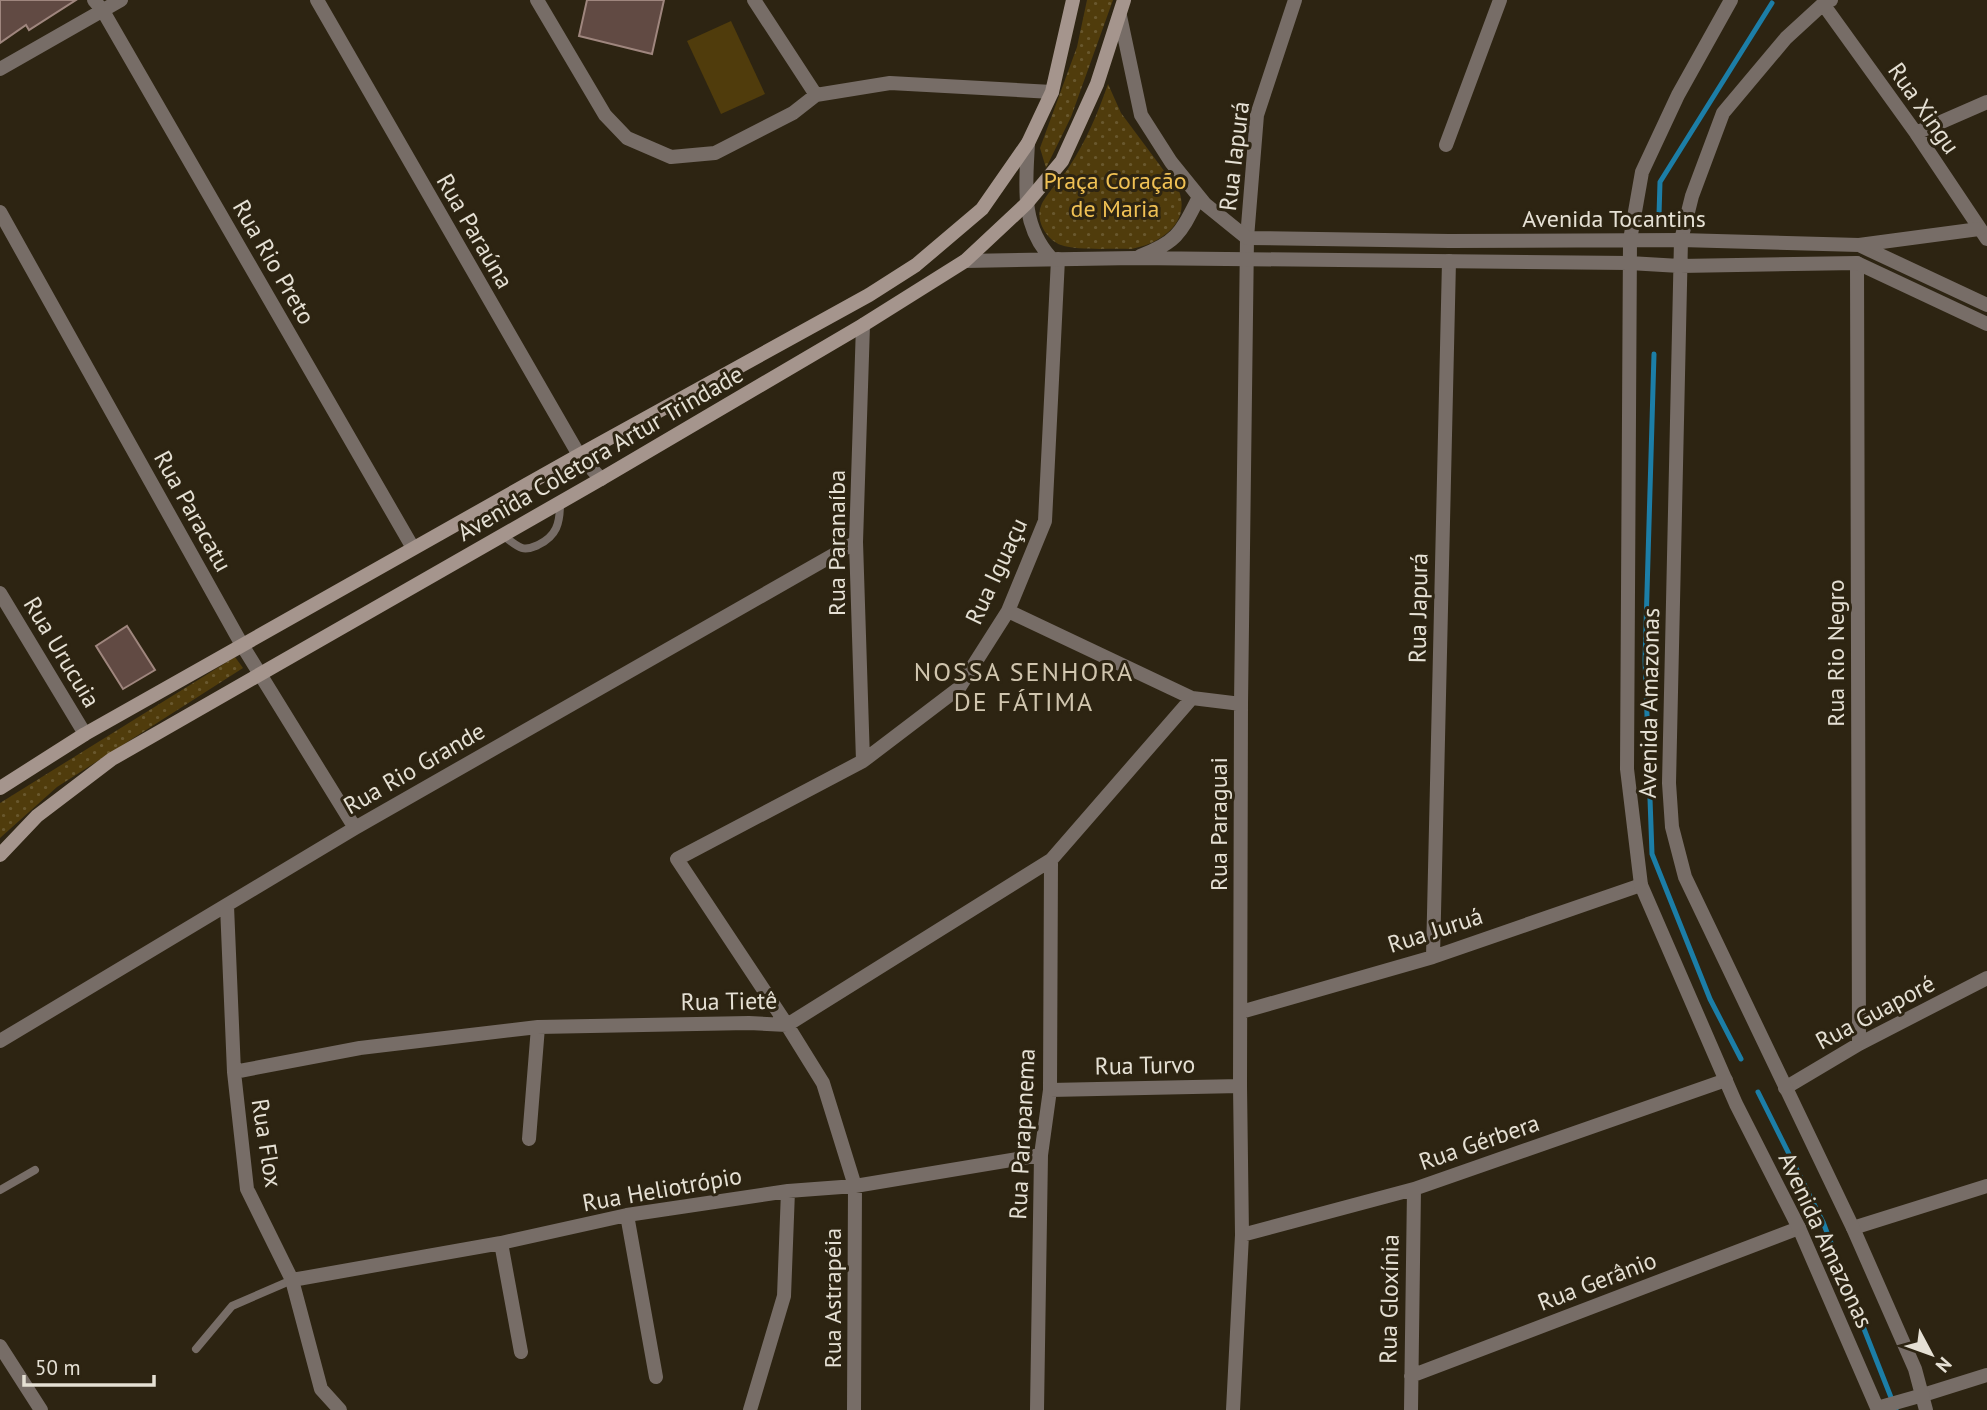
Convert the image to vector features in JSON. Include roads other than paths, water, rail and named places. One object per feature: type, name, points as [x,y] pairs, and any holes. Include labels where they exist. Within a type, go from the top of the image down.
[{"type":"main road","name":"Avenida Coletora Artur Trindade","points":[[0,788],[85,734],[869,295],[916,265],[982,209],[1028,143],[1052,92],[1073,0]]},
{"type":"main road","name":"Avenida Coletora Artur Trindade","points":[[0,855],[37,816],[111,759],[601,480],[863,325],[965,261],[1026,204],[1062,161],[1097,84],[1124,0]]},
{"type":"street","points":[[0,69],[98,5],[121,0]]},
{"type":"street","name":"Rua Paraúna","points":[[317,0],[579,455],[601,480]]},
{"type":"street","points":[[537,0],[605,115],[627,138],[671,157],[715,153],[793,113],[816,95],[890,83],[1052,92]]},
{"type":"street","points":[[754,0],[816,95]]},
{"type":"street","name":"Rua Iapurá","points":[[1247,238],[1257,116],[1295,0]]},
{"type":"street","points":[[1446,145],[1500,0]]},
{"type":"street","name":"Avenida Amazonas","points":[[1731,0],[1678,95],[1643,172],[1630,240],[1627,769],[1641,885],[1726,1080],[1799,1228],[1878,1409]]},
{"type":"street","name":"Avenida Amazonas","points":[[1827,2],[1786,38],[1723,113],[1692,196],[1682,240],[1669,783],[1672,827],[1685,877],[1853,1228],[1915,1369],[1918,1396],[1926,1410]]},
{"type":"street","name":"Rua Xingu","points":[[1827,2],[1983,234]]},
{"type":"street","name":"Rua Rio Preto","points":[[98,5],[413,548]]},
{"type":"street","points":[[1120,16],[1142,115],[1171,162],[1199,197],[1247,238]]},
{"type":"street","points":[[1916,133],[1987,102]]},
{"type":"street","points":[[1028,143],[1026,204],[1039,244],[1054,258]]},
{"type":"street","points":[[1135,258],[1167,244],[1179,234],[1199,197]]},
{"type":"street","name":"Rua Paracatu","points":[[0,212],[242,645],[355,828]]},
{"type":"street","name":"Avenida Tocantins","points":[[1247,238],[1682,240],[1859,245],[1983,234]]},
{"type":"street","name":"Rua Paraguai","points":[[1233,1410],[1242,1235],[1241,704],[1247,238]]},
{"type":"street","points":[[1859,245],[1987,305]]},
{"type":"street","name":"Rua Iguaçu","points":[[677,859],[863,761],[959,688],[1008,611],[1045,521],[1054,258]]},
{"type":"street","name":"Avenida Tocantins","points":[[965,261],[1248,258],[1680,265],[1857,263]]},
{"type":"street","name":"Rua Japurá","points":[[1433,957],[1449,261]]},
{"type":"street","points":[[1857,263],[1987,324]]},
{"type":"street","name":"Rua Rio Negro","points":[[1857,263],[1859,1044]]},
{"type":"street","name":"Rua Paranaíba","points":[[863,325],[856,542],[863,761]]},
{"type":"street","name":"Rua Rio Grande","points":[[0,1041],[355,828],[856,542]]},
{"type":"street","name":"Rua Urucuia","points":[[0,593],[85,734]]},
{"type":"street","points":[[1008,611],[1192,698],[1241,704]]},
{"type":"street","name":"Rua Tietê","points":[[234,1072],[359,1048],[538,1027],[749,1023],[787,1025],[1051,860],[1192,698]]},
{"type":"street","name":"Rua Astrapéia","points":[[677,859],[823,1083],[855,1186],[854,1410]]},
{"type":"street","name":"Rua Parapanema","points":[[1037,1410],[1041,1155],[1050,1090],[1051,860]]},
{"type":"street","name":"Rua Juruá","points":[[1241,1012],[1433,957],[1641,885]]},
{"type":"street","name":"Rua Flox","points":[[227,906],[234,1072],[247,1189],[292,1280],[321,1389],[340,1410]]},
{"type":"street","name":"Rua Guaporé","points":[[1785,1088],[1859,1044],[1987,978]]},
{"type":"street","points":[[529,1139],[538,1027]]},
{"type":"street","name":"Rua Gérbera","points":[[1242,1235],[1414,1189],[1726,1080]]},
{"type":"street","name":"Rua Turvo","points":[[1050,1090],[1240,1086]]},
{"type":"street","name":"Rua Heliotrópio","points":[[292,1280],[501,1243],[627,1215],[788,1191],[855,1186],[1041,1155]]},
{"type":"street","points":[[1853,1228],[1987,1186]]},
{"type":"street","name":"Rua Gloxínia","points":[[1411,1410],[1414,1189]]},
{"type":"street","points":[[750,1410],[784,1296],[788,1191]]},
{"type":"street","points":[[627,1215],[656,1377]]},
{"type":"street","name":"Rua Gerânio","points":[[1411,1376],[1799,1228]]},
{"type":"street","points":[[501,1243],[522,1352]]},
{"type":"street","points":[[0,1346],[41,1410]]},
{"type":"street","points":[[1878,1409],[1987,1375]]},
{"type":"lane","points":[[503,536],[521,548],[528,549],[545,542],[555,534],[560,517],[560,503]]},
{"type":"lane","points":[[0,1191],[35,1170]]},
{"type":"lane","points":[[196,1349],[232,1306],[292,1280]]},
{"type":"waterway","points":[[1659,215],[1660,182],[1772,3]]},
{"type":"waterway","points":[[1654,354],[1645,660],[1652,854],[1710,999],[1741,1059]]},
{"type":"waterway","points":[[1758,1092],[1823,1222],[1837,1259]]},
{"type":"waterway","points":[[1840,1268],[1896,1410]]},
{"type":"district","name":"NOSSA SENHORA DE FÁTIMA","points":[[1024,686]]},
{"type":"park label","name":"Praça Coração de Maria","points":[[1115,194]]}]
